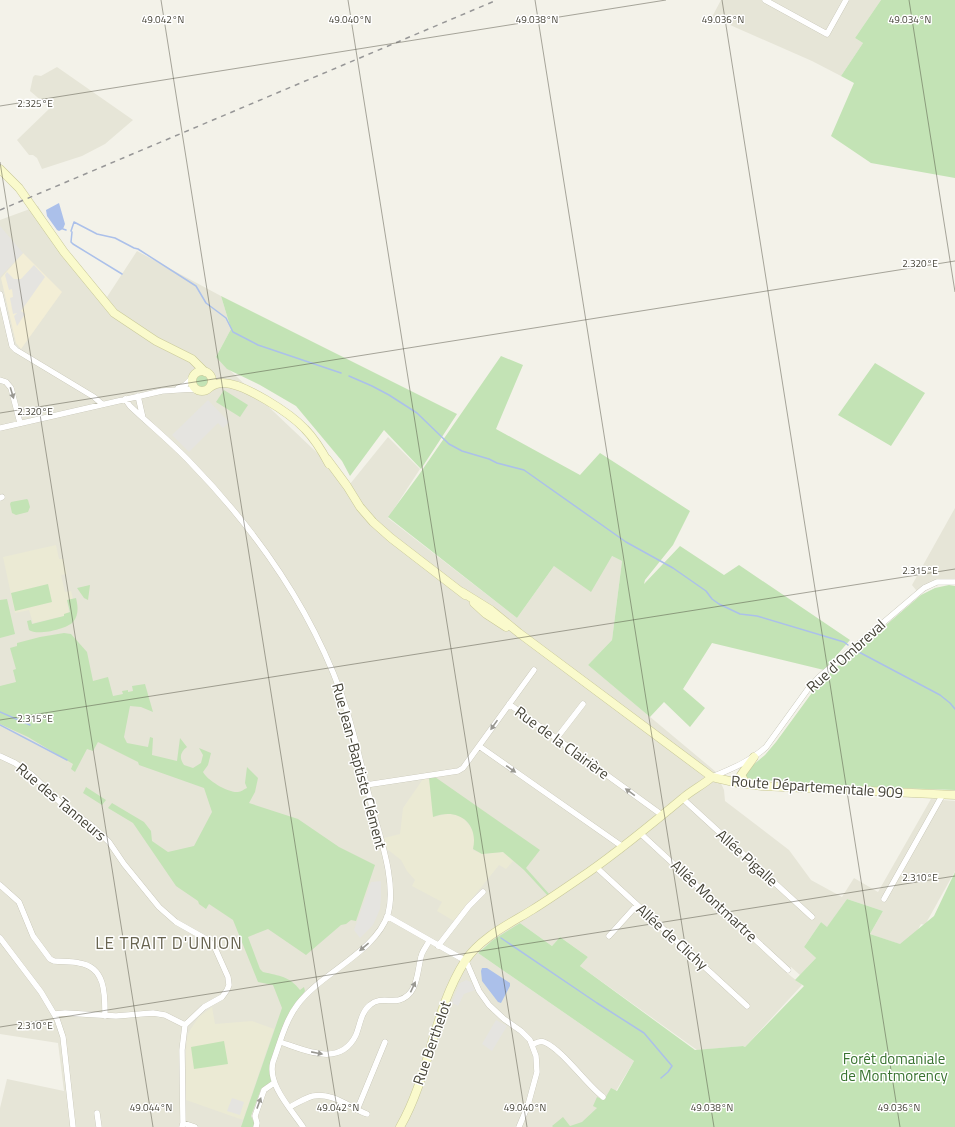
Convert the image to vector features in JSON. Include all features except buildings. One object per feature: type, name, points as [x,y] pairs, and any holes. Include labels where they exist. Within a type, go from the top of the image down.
[{"type":"main road","points":[[0,169],[18,188],[64,252],[109,308],[122,319],[148,336],[196,362],[213,376],[236,382],[253,393]]},
{"type":"main road","points":[[0,176],[27,202]]},
{"type":"main road","points":[[177,352],[191,363],[194,371],[193,385],[199,390],[203,391],[216,384],[224,383],[238,386],[253,393]]},
{"type":"main road","points":[[193,377],[198,372],[207,372]]},
{"type":"main road","points":[[207,372],[212,381],[209,388]]},
{"type":"main road","name":"Route Départementale 909","points":[[253,393],[284,411],[312,436],[360,507],[391,538],[462,592],[491,610],[519,634],[712,777],[738,783],[762,786],[955,795]]},
{"type":"main road","points":[[754,757],[742,772],[742,779],[745,782],[762,786]]},
{"type":"main road","name":"Rue Berthelot","points":[[400,1127],[417,1089],[449,994],[466,961],[476,948],[493,934],[551,898],[596,867],[623,847],[682,798],[712,777]]},
{"type":"street","points":[[765,0],[827,34],[846,0]]},
{"type":"street","points":[[0,294],[2,312],[12,346],[16,350],[99,400],[102,404]]},
{"type":"street","points":[[0,428],[168,390],[182,386],[193,377]]},
{"type":"street","points":[[0,380],[6,382],[11,388],[20,423]]},
{"type":"street","points":[[168,390],[199,390]]},
{"type":"street","points":[[84,391],[92,400],[93,406]]},
{"type":"street","points":[[138,396],[143,418]]},
{"type":"street","name":"Rue Jean-Baptiste Clément","points":[[125,399],[130,406],[181,453],[234,510],[263,547],[296,598],[325,654],[342,696],[366,785],[390,885],[391,897],[387,916],[375,938],[310,991],[298,1004],[287,1023],[272,1065],[274,1083]]},
{"type":"street","name":"Rue d'Ombreval","points":[[712,777],[754,757],[766,747],[808,689],[819,677],[924,588],[937,582],[955,582]]},
{"type":"street","points":[[509,704],[534,670]]},
{"type":"street","name":"Rue de la Clairière","points":[[366,785],[458,771],[466,766],[509,704],[662,815]]},
{"type":"street","points":[[556,739],[583,704]]},
{"type":"street","points":[[479,746],[623,847]]},
{"type":"street","name":"Rue des Tanneurs","points":[[0,756],[32,775],[64,806],[92,825],[109,842],[124,864],[159,907],[176,922],[204,937],[215,948],[228,978],[229,984],[227,990],[222,997],[204,1007],[185,1025]]},
{"type":"street","points":[[884,899],[943,794]]},
{"type":"street","name":"Allée Pigalle","points":[[682,798],[812,917]]},
{"type":"street","name":"Allée Montmartre","points":[[640,833],[788,970]]},
{"type":"street","name":"Allée de Clichy","points":[[596,867],[748,1006]]},
{"type":"street","points":[[0,885],[19,902],[33,936],[50,959],[54,961],[84,964],[90,966],[97,972],[104,986],[105,1016]]},
{"type":"street","points":[[438,946],[469,906],[483,892]]},
{"type":"street","points":[[609,936],[636,905]]},
{"type":"street","points":[[387,916],[466,961],[479,991],[504,1019],[521,1031],[559,1052],[594,1090],[603,1097]]},
{"type":"street","points":[[0,938],[41,992],[55,1014],[62,1037],[73,1127]]},
{"type":"street","points":[[280,1042],[322,1055],[336,1053],[343,1049],[350,1044],[364,1011],[369,1005],[376,1001],[402,999],[409,994],[415,985],[422,952],[429,941]]},
{"type":"street","points":[[55,1014],[65,1013],[105,1016],[153,1013],[165,1015],[185,1025],[182,1050],[182,1125],[195,1127]]},
{"type":"street","points":[[519,1127],[528,1105],[537,1072],[536,1056],[532,1045],[521,1031]]},
{"type":"street","points":[[532,1045],[539,1041],[543,1042]]},
{"type":"street","points":[[357,1110],[385,1042]]},
{"type":"street","points":[[256,1127],[257,1123],[255,1116],[264,1090],[274,1083],[303,1127]]},
{"type":"street","points":[[290,1107],[304,1099],[313,1096],[322,1096],[335,1099],[367,1114]]},
{"type":"street","points":[[97,1113],[99,1127]]},
{"type":"shaded area","points":[[721,0],[881,0],[855,38],[863,43],[841,76],[812,61],[712,17]]},
{"type":"shaded area","points":[[57,67],[133,120],[105,144],[82,156],[42,169],[37,158],[33,155],[29,155],[17,140],[50,108],[30,91],[33,77],[35,75],[41,76]]},
{"type":"shaded area","points":[[38,206],[61,244],[107,297],[137,251],[221,296],[231,329],[216,357],[350,484],[388,437],[420,469],[388,518],[517,618],[554,566],[612,556],[622,561],[612,640],[588,665],[716,772],[724,790],[725,801],[789,850],[811,880],[842,897],[854,878],[878,892],[931,799],[955,801],[955,871],[925,925],[921,924],[908,947],[870,934],[883,911],[847,899],[827,928],[821,922],[804,947],[816,958],[800,975],[791,967],[787,971],[787,973],[802,985],[745,1047],[697,1050],[580,966],[588,957],[560,937],[552,946],[520,923],[484,947],[478,953],[634,1061],[594,1127],[0,1127],[0,1108],[7,1079],[64,1091],[58,1043],[0,1034],[0,220]]},
{"type":"shaded area","points":[[0,226],[23,253],[0,277]]},
{"type":"shaded area","points":[[23,253],[62,292],[21,349],[16,343],[1,278]]},
{"type":"shaded area","points":[[34,265],[45,277],[21,311],[25,314],[17,326],[14,316],[17,313],[13,314],[10,298],[13,297],[12,289],[9,290],[5,275],[7,272],[14,279],[21,279]]},
{"type":"shaded area","points":[[208,400],[229,422],[223,428],[218,423],[189,452],[172,435]]},
{"type":"shaded area","points":[[955,508],[955,584],[931,587],[920,595],[912,585]]},
{"type":"shaded area","points":[[56,545],[59,559],[63,559],[67,574],[61,575],[65,592],[71,591],[73,599],[67,601],[69,613],[64,614],[64,616],[33,623],[29,610],[15,613],[3,557]]},
{"type":"shaded area","points":[[429,778],[434,817],[449,813],[461,816],[473,832],[475,840],[473,850],[482,854],[503,852],[513,861],[506,869],[499,865],[454,921],[437,911],[442,902],[412,886],[415,880],[407,871],[401,860],[387,849],[384,838],[400,834],[403,808],[423,779]]},
{"type":"shaded area","points":[[381,881],[380,909],[373,925],[360,938],[354,930],[371,882]]},
{"type":"shaded area","points":[[466,980],[471,982],[475,990],[464,994],[458,1006],[452,1003],[460,983]]},
{"type":"shaded area","points":[[212,1007],[215,1024],[252,1021],[274,1029],[243,1120],[186,1100],[187,1038],[190,1030],[199,1017]]},
{"type":"shaded area","points":[[496,1020],[507,1026],[492,1051],[482,1044]]},
{"type":"shaded area","points":[[232,1098],[244,1102],[240,1115],[227,1111]]},
{"type":"green space","points":[[881,0],[955,0],[955,178],[871,163],[831,136],[854,83],[841,76],[863,43],[855,38]]},
{"type":"green space","points":[[221,296],[457,414],[421,469],[384,430],[350,476],[342,461],[296,406],[260,385],[227,369],[216,357],[231,329]]},
{"type":"green space","points":[[501,356],[523,365],[496,429],[580,475],[600,453],[690,511],[673,545],[645,580],[644,584],[680,546],[724,575],[739,565],[850,640],[824,670],[712,643],[683,689],[705,708],[690,727],[664,702],[650,717],[588,665],[612,640],[622,561],[612,556],[591,592],[554,566],[517,618],[388,517]]},
{"type":"green space","points":[[875,363],[925,393],[891,446],[838,415]]},
{"type":"green space","points":[[202,375],[206,377],[208,381],[206,385],[202,387],[198,385],[196,381],[198,377]]},
{"type":"green space","points":[[224,390],[248,405],[240,417],[216,402]]},
{"type":"green space","points":[[27,499],[30,507],[28,512],[16,515],[12,513],[11,502]]},
{"type":"green space","points":[[48,584],[52,602],[15,611],[11,593]]},
{"type":"green space","points":[[90,585],[88,600],[84,598],[77,588]]},
{"type":"green space","points":[[949,585],[955,586],[955,790],[868,787],[746,779],[746,771],[765,755],[814,690],[831,672],[921,595],[935,588]]},
{"type":"green space","points":[[76,598],[78,607],[77,613],[75,619],[70,625],[45,632],[33,632],[29,630],[27,621],[31,620],[32,624],[64,616],[64,614],[70,612],[67,600]]},
{"type":"green space","points":[[7,599],[15,634],[0,638],[0,600]]},
{"type":"green space","points":[[64,633],[71,634],[87,652],[93,681],[108,677],[113,696],[123,694],[122,691],[133,691],[132,686],[145,684],[153,712],[141,707],[130,706],[124,737],[127,743],[148,747],[150,737],[153,738],[152,755],[177,761],[180,738],[187,747],[181,755],[181,760],[184,765],[193,768],[201,763],[203,755],[199,748],[211,753],[208,765],[203,772],[209,779],[218,785],[234,792],[239,792],[247,788],[245,783],[247,767],[258,778],[255,792],[249,803],[298,819],[339,847],[375,865],[356,921],[351,920],[346,924],[341,925],[306,955],[268,929],[248,937],[260,969],[263,972],[284,977],[296,985],[300,990],[304,987],[305,991],[286,1020],[269,1067],[272,1081],[261,1089],[251,1116],[255,1124],[254,1127],[241,1127],[282,1008],[273,985],[258,982],[233,920],[209,904],[206,909],[199,904],[198,901],[176,886],[133,823],[108,808],[112,803],[144,822],[151,831],[152,841],[168,852],[194,846],[212,812],[204,788],[139,765],[138,762],[98,742],[93,751],[87,749],[75,772],[71,769],[73,764],[28,737],[0,724],[0,686],[16,682],[13,670],[16,669],[10,648],[17,646],[17,643]]},
{"type":"green space","points":[[435,777],[540,850],[526,868],[550,895],[548,896],[524,870],[503,852],[482,854],[473,849],[473,832],[470,825],[465,820],[451,814],[442,814],[433,817],[429,778]]},
{"type":"green space","points":[[86,787],[106,800],[102,805],[83,793]]},
{"type":"green space","name":"Forêt domaniale de Montmorency","points":[[955,872],[955,1127],[553,1127],[552,1126],[563,1117],[570,1126],[582,1122],[597,1108],[593,1106],[597,1097],[604,1100],[611,1088],[617,1091],[634,1061],[478,953],[493,940],[520,923],[552,946],[560,937],[588,957],[580,966],[695,1050],[745,1047],[804,986],[795,980],[816,958],[804,947],[821,922],[827,927],[847,899],[883,911],[870,934],[900,944],[934,916]]},
{"type":"green space","points":[[224,1041],[228,1064],[194,1069],[191,1047]]},
{"type":"water","points":[[59,203],[65,224],[63,229],[59,231],[47,216],[46,210]]},
{"type":"water","points":[[482,968],[487,968],[510,983],[510,986],[501,1003],[498,1002],[482,981]]},
{"type":"waterway","points":[[71,231],[74,222],[97,234],[115,238],[138,249],[196,286],[206,303],[226,318],[233,332],[258,345],[341,373]]},
{"type":"waterway","points":[[72,232],[71,242],[73,244],[122,274]]},
{"type":"waterway","points":[[349,376],[389,395],[417,413],[449,444],[462,451],[497,463],[524,470],[626,542],[673,568],[706,591],[712,599],[719,604],[740,614],[757,616],[844,642],[848,645]]},
{"type":"waterway","points":[[857,651],[940,695],[955,709]]},
{"type":"waterway","points":[[0,712],[30,725]]},
{"type":"waterway","points":[[0,725],[67,760]]},
{"type":"waterway","points":[[501,938],[644,1033],[672,1066],[661,1078]]},
{"type":"railway","points":[[0,210],[497,0]]},
{"type":"district","name":"LE TRAIT D'UNION","points":[[169,943]]}]
